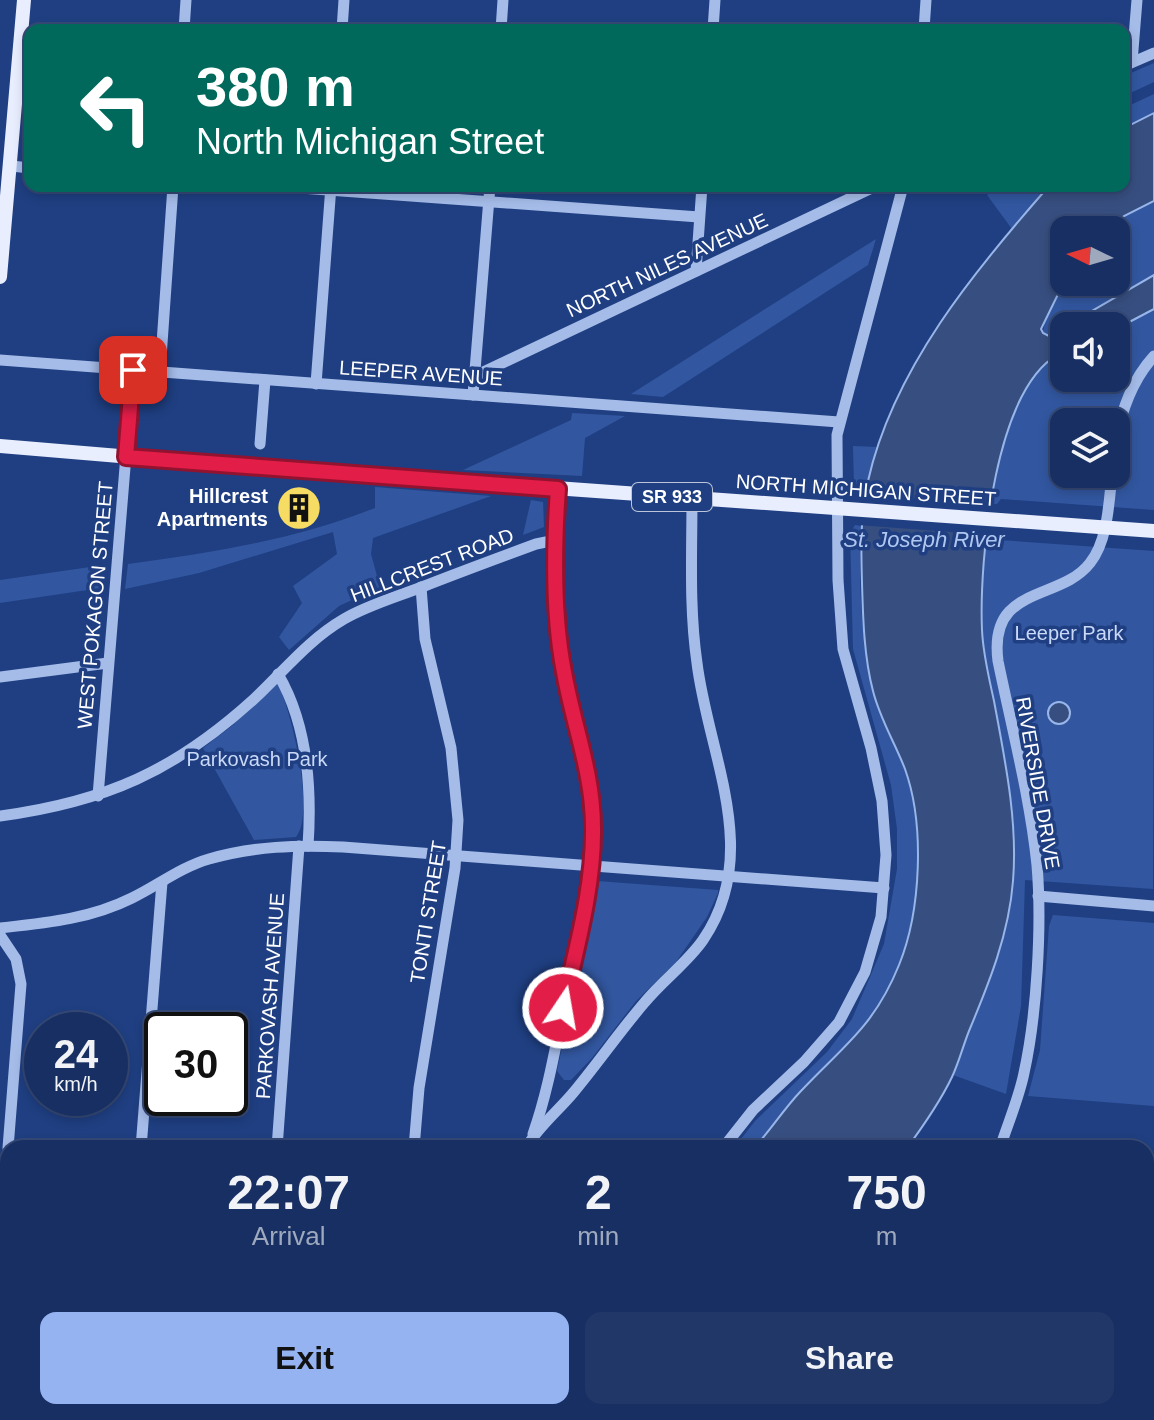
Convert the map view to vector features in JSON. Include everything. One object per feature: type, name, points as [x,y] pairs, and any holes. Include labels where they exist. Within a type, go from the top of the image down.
[{"type":"main road","points":[[24,0],[25,24]]},
{"type":"main road","points":[[0,277],[24,52]]},
{"type":"main road","name":"NORTH MICHIGAN STREET","points":[[0,446],[1154,531]]},
{"type":"street","points":[[184,24],[186,0]]},
{"type":"street","points":[[342,24],[344,0]]},
{"type":"street","points":[[501,24],[503,0]]},
{"type":"street","points":[[713,24],[715,0]]},
{"type":"street","points":[[924,24],[926,0]]},
{"type":"street","points":[[1130,50],[1137,0]]},
{"type":"street","points":[[1130,63],[1154,53]]},
{"type":"street","points":[[11,166],[24,167]]},
{"type":"street","points":[[160,372],[173,192]]},
{"type":"street","points":[[316,384],[330,192]]},
{"type":"street","points":[[379,192],[699,217]]},
{"type":"street","points":[[473,395],[490,192]]},
{"type":"street","points":[[696,271],[701,192]]},
{"type":"street","name":"NORTH NILES AVENUE","points":[[475,376],[863,192]]},
{"type":"street","points":[[729,1140],[753,1110],[804,1062],[839,1022],[855,995],[875,943],[886,855],[880,788],[843,649],[837,508],[839,422],[901,192]]},
{"type":"street","points":[[1124,408],[1135,381],[1154,356]]},
{"type":"street","name":"LEEPER AVENUE","points":[[0,360],[839,422]]},
{"type":"street","name":"WEST POKAGON STREET","points":[[98,796],[133,370]]},
{"type":"street","points":[[260,444],[265,380]]},
{"type":"street","name":"RIVERSIDE DRIVE","points":[[1003,1140],[1017,1099],[1029,1047],[1034,1004],[1038,896],[1032,831],[998,661],[997,636],[1001,625],[1016,606],[1044,589],[1072,578],[1088,566],[1095,556],[1110,488]]},
{"type":"street","points":[[529,1140],[547,1090],[592,865],[592,795],[560,646],[556,540],[558,489]]},
{"type":"street","points":[[532,1140],[576,1090],[644,1003],[687,960],[703,939],[726,893],[729,831],[725,783],[702,692],[694,641],[692,498]]},
{"type":"street","name":"HILLCREST ROAD","points":[[0,816],[44,810],[98,796],[140,779],[201,744],[257,696],[315,638],[346,618],[536,544],[556,540]]},
{"type":"street","name":"TONTI STREET","points":[[415,1140],[419,1088],[457,855],[456,785],[451,748],[428,658],[421,587]]},
{"type":"street","points":[[0,677],[108,663]]},
{"type":"street","name":"PARKOVASH AVENUE","points":[[278,674],[289,695],[305,753],[311,808],[304,846],[278,1140]]},
{"type":"street","points":[[0,928],[81,917],[127,900],[216,857],[253,848],[304,846],[457,855],[884,888]]},
{"type":"street","points":[[142,1140],[162,882]]},
{"type":"street","points":[[1038,896],[1154,906]]},
{"type":"street","points":[[0,935],[16,959],[21,984],[9,1140]]},
{"type":"green space","points":[[1154,63],[1154,82],[1130,93],[1130,73]]},
{"type":"green space","points":[[1154,94],[1154,113],[1130,125],[1130,105]]},
{"type":"green space","points":[[991,192],[1044,192],[1012,229],[987,195]]},
{"type":"green space","points":[[1154,201],[1154,510],[1001,499],[997,504],[991,504],[1007,430],[1022,395],[1043,366],[1043,331],[1052,303],[1056,296],[1130,296],[1130,216],[1124,216]]},
{"type":"green space","points":[[876,239],[868,265],[663,397],[631,394]]},
{"type":"green space","points":[[572,413],[625,416],[585,438],[582,476],[463,470],[571,420]]},
{"type":"green space","points":[[853,446],[877,447],[866,495],[859,494],[854,485]]},
{"type":"green space","points":[[375,487],[491,496],[373,538],[371,554],[380,587],[339,606],[289,650],[279,637],[302,603],[293,586],[337,554],[333,532],[199,573],[125,589],[128,564],[222,550],[345,519],[375,508]]},
{"type":"green space","points":[[531,500],[543,502],[544,527],[523,535]]},
{"type":"green space","points":[[855,525],[862,526],[861,608],[872,689],[903,762],[913,805],[918,874],[914,908],[896,975],[881,1005],[861,1032],[794,1099],[761,1140],[740,1140],[755,1121],[827,1052],[852,1019],[884,944],[897,869],[897,829],[891,785],[853,649],[850,533]]},
{"type":"green space","name":"Leeper Park","points":[[987,534],[995,535],[1000,540],[1154,551],[1153,889],[1025,880],[1021,1006],[1006,1094],[953,1075],[1002,940],[1013,884],[1015,854],[1011,799],[989,687],[982,632]]},
{"type":"green space","points":[[104,565],[101,588],[0,603],[0,580]]},
{"type":"green space","name":"Parkovash Park","points":[[277,681],[289,714],[299,760],[302,824],[296,837],[254,840],[203,748],[233,725]]},
{"type":"green space","points":[[597,881],[718,890],[718,893],[707,917],[676,962],[636,1001],[592,1058],[571,1080],[564,1080],[557,1071]]},
{"type":"green space","points":[[1053,915],[1154,923],[1154,1106],[1028,1096],[1040,1050],[1049,926]]},
{"type":"water","name":"St. Joseph River","points":[[1154,113],[1154,201],[1124,216],[1050,216],[1050,296],[1057,296],[1041,329],[1050,335],[1050,362],[1040,369],[1021,398],[996,476],[984,563],[982,630],[1010,791],[1014,836],[1013,881],[997,958],[957,1066],[937,1104],[912,1140],[761,1140],[879,1005],[899,965],[912,919],[918,868],[916,816],[905,769],[873,691],[864,624],[862,519],[865,494],[880,440],[896,399],[940,323],[993,252],[1044,192],[1130,192],[1130,125]]},
{"type":"water","points":[[1154,275],[1154,309],[1130,322],[1130,312],[1090,312],[1118,296],[1130,296],[1130,289]]},
{"type":"water","points":[[1059,702],[1067,705],[1070,713],[1067,721],[1059,724],[1051,721],[1048,713],[1051,705]]},
{"type":"pier","points":[[862,495],[995,504],[991,535],[858,525]]},
{"type":"place","name":"Hillcrest Apartments","points":[[299,508]]},
{"type":"route","points":[[133,370],[126,457],[558,489],[556,540],[560,646],[587,765],[593,826],[592,865],[563,1008]]}]
